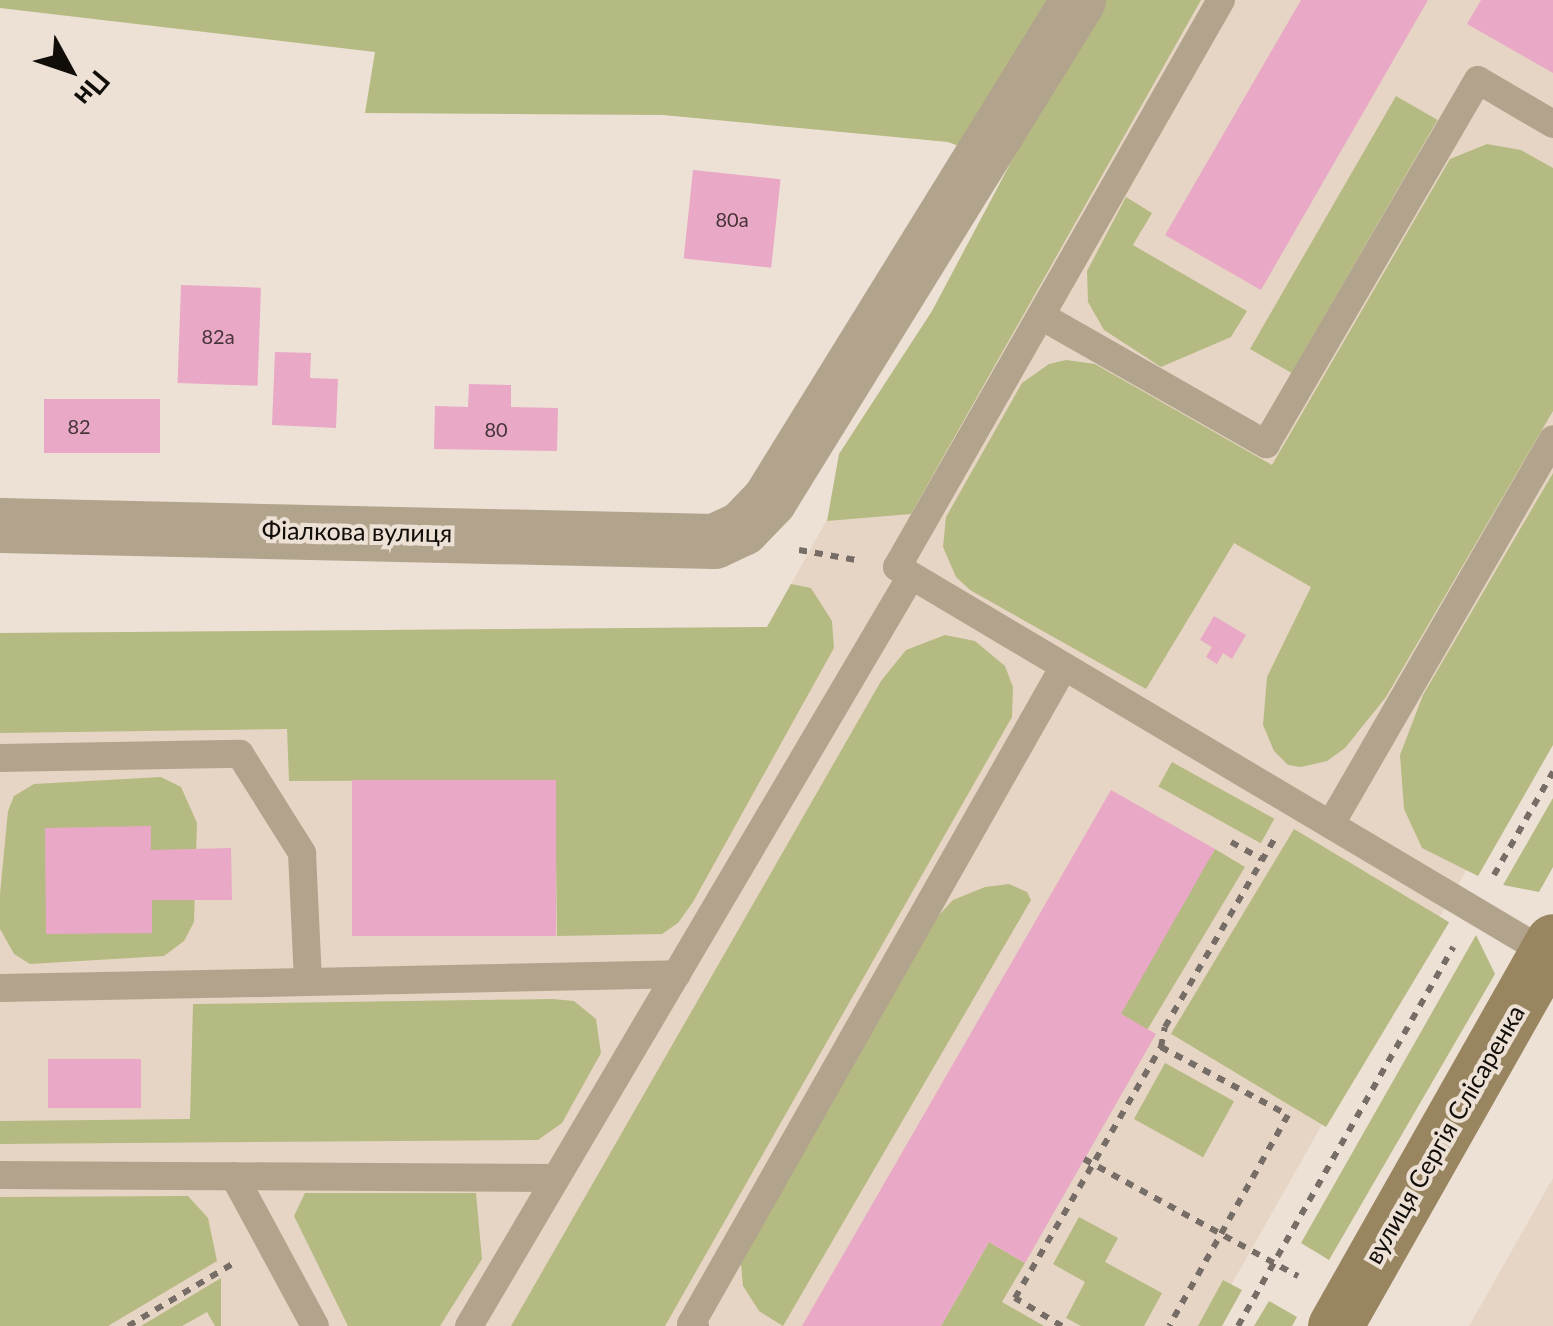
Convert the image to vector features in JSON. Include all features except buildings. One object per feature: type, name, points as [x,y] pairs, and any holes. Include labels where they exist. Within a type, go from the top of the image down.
[{"type":"street","points":[[714,541],[742,528],[769,500],[1078,0]]},
{"type":"street","name":"Фіалкова вулиця","points":[[0,526],[714,541]]},
{"type":"street","name":"вулиця Сергія Слісаренка","points":[[1341,1314],[1550,947]]},
{"type":"lane","points":[[469,1326],[677,974],[1221,0]]},
{"type":"lane","points":[[1044,316],[1266,444],[1478,80],[1553,124]]},
{"type":"lane","points":[[1332,822],[1553,438]]},
{"type":"lane","points":[[904,572],[1475,909],[1550,947]]},
{"type":"lane","points":[[695,1326],[691,1324],[1063,668]]},
{"type":"lane","points":[[0,758],[240,754],[302,853],[308,982]]},
{"type":"lane","points":[[0,988],[677,974]]},
{"type":"lane","points":[[0,1175],[556,1178]]},
{"type":"lane","points":[[234,1176],[315,1326]]},
{"type":"path","points":[[714,541],[904,572]]},
{"type":"path","points":[[1238,1326],[1553,772]]},
{"type":"path","points":[[1062,1326],[1015,1298],[1161,1047],[1165,1026],[1284,824]]},
{"type":"path","points":[[1231,842],[1262,860]]},
{"type":"path","points":[[1161,1047],[1288,1115],[1169,1326]]},
{"type":"path","points":[[1084,1159],[1274,1262],[1341,1314]]},
{"type":"path","points":[[128,1326],[270,1242]]},
{"type":"shaded area","points":[[1117,0],[1553,0],[1553,717],[1208,1326],[0,1326],[0,633],[767,627]]},
{"type":"shaded area","points":[[1553,1178],[1553,1326],[1469,1326]]},
{"type":"green space","points":[[0,0],[1062,0],[972,151],[948,142],[663,115],[365,113],[375,52],[0,8]]},
{"type":"green space","points":[[1097,0],[1201,0],[911,514],[827,521],[839,454],[932,311]]},
{"type":"green space","points":[[1396,96],[1438,120],[1292,373],[1250,349]]},
{"type":"green space","points":[[1487,144],[1521,150],[1553,168],[1553,411],[1386,697],[1345,748],[1327,761],[1301,767],[1288,765],[1274,751],[1263,725],[1267,677],[1311,587],[1234,543],[1146,689],[970,590],[956,577],[943,547],[946,517],[1022,383],[1049,364],[1066,360],[1095,364],[1272,465],[1450,159]]},
{"type":"green space","points":[[1126,197],[1152,213],[1133,245],[1247,311],[1231,337],[1161,367],[1104,330],[1088,302],[1087,271]]},
{"type":"green space","points":[[1553,473],[1553,745],[1478,876],[1422,848],[1404,809],[1400,755],[1423,695]]},
{"type":"green space","points":[[791,584],[811,588],[832,621],[834,648],[693,902],[678,923],[662,934],[557,936],[555,780],[289,781],[287,729],[0,733],[0,633],[767,627]]},
{"type":"green space","points":[[945,635],[975,641],[1005,666],[1013,687],[1012,717],[665,1326],[511,1326],[881,681],[906,650]]},
{"type":"green space","points":[[1172,762],[1274,819],[1261,843],[1158,786]]},
{"type":"green space","points":[[161,777],[181,787],[197,823],[194,922],[184,941],[164,956],[30,964],[14,954],[0,929],[0,894],[8,811],[14,796],[34,784]]},
{"type":"green space","points":[[1553,798],[1553,867],[1539,892],[1503,885]]},
{"type":"green space","points":[[1294,829],[1449,922],[1326,1127],[1171,1034]]},
{"type":"green space","points":[[1215,849],[1245,867],[1147,1030],[1117,1012]]},
{"type":"green space","points":[[1009,884],[1027,892],[1031,900],[783,1326],[759,1311],[743,1286],[741,1264],[752,1240],[937,917],[953,900],[985,887]]},
{"type":"green space","points":[[1476,935],[1495,974],[1329,1260],[1301,1243]]},
{"type":"green space","points":[[574,1001],[596,1019],[601,1053],[562,1123],[538,1140],[0,1144],[0,1121],[190,1119],[193,1004]]},
{"type":"green space","points":[[1165,1063],[1234,1101],[1203,1157],[1134,1119]]},
{"type":"green space","points":[[305,1193],[476,1193],[482,1259],[440,1326],[348,1326],[294,1216]]},
{"type":"green space","points":[[188,1196],[208,1218],[217,1261],[108,1326],[0,1326],[0,1197]]},
{"type":"green space","points":[[1079,1217],[1118,1238],[1105,1262],[1162,1293],[1144,1326],[1081,1326],[1066,1318],[1085,1282],[1053,1264]]},
{"type":"green space","points":[[989,1242],[1025,1263],[1002,1302],[1044,1326],[941,1326]]},
{"type":"green space","points":[[221,1278],[221,1326],[215,1326],[207,1312],[182,1326],[141,1326]]},
{"type":"green space","points":[[1223,1280],[1242,1290],[1222,1326],[1198,1326]]},
{"type":"green space","points":[[1269,1301],[1297,1317],[1292,1326],[1254,1326]]}]
